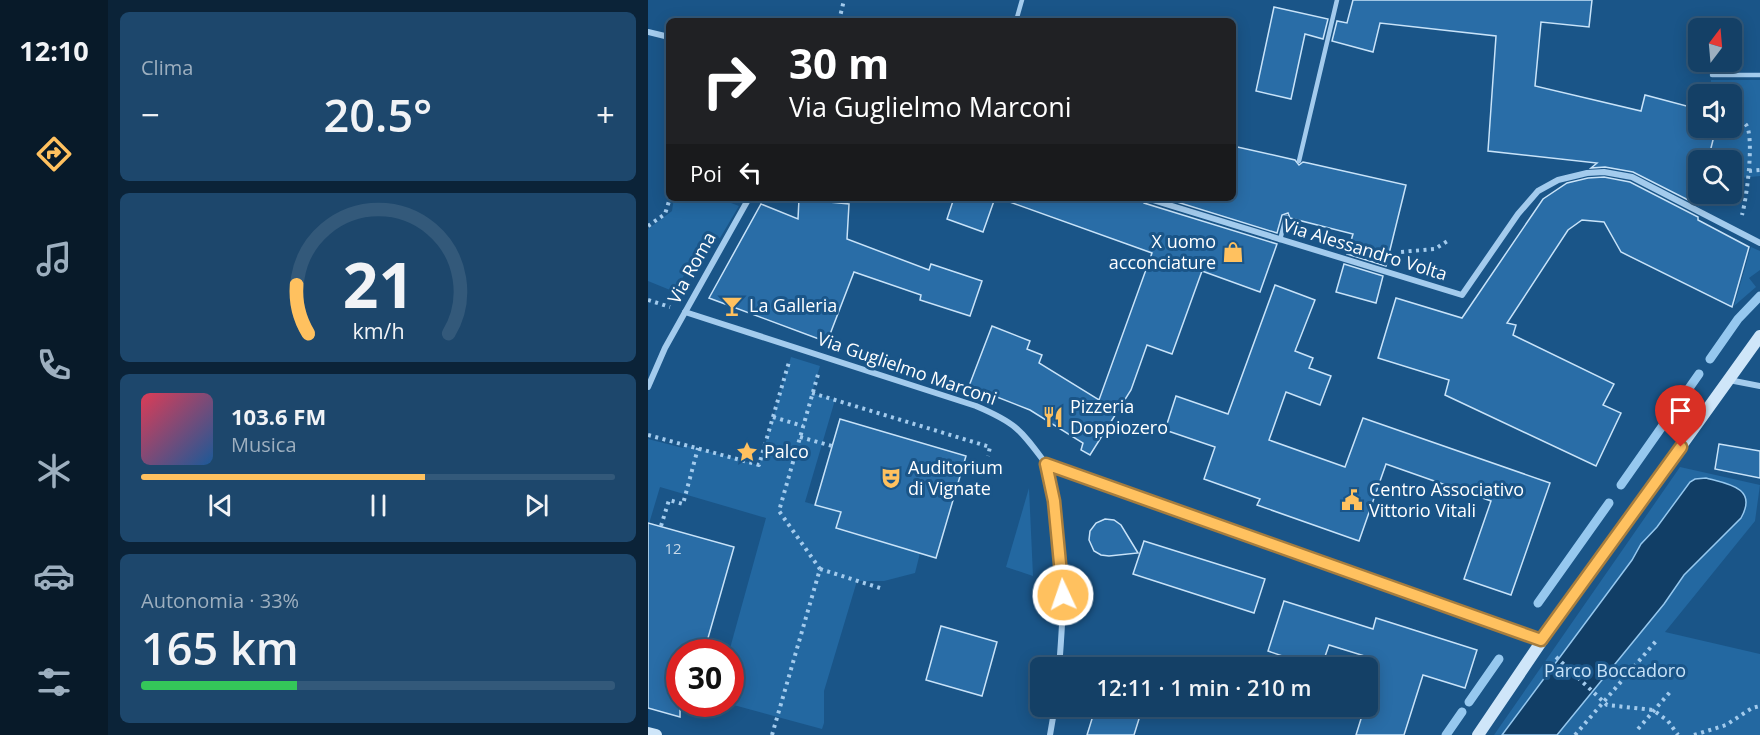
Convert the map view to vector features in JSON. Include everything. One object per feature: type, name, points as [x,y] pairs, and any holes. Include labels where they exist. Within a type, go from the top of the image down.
[{"type":"street","points":[[648,32],[666,36]]},
{"type":"street","name":"Via Alessandro Volta","points":[[1156,201],[1462,295],[1518,214],[1538,191],[1558,180],[1587,173],[1604,172],[1632,177],[1760,243]]},
{"type":"street","name":"Via Roma","points":[[648,387],[665,348],[747,201]]},
{"type":"street","name":"Via Guglielmo Marconi","points":[[685,312],[976,406],[1003,418],[1022,431],[1046,464]]},
{"type":"street","points":[[1478,735],[1541,640],[1760,336]]},
{"type":"street","points":[[1729,380],[1760,386]]},
{"type":"street","points":[[1046,464],[1541,640]]},
{"type":"street","points":[[1046,464],[1054,501],[1062,570],[1060,657]]},
{"type":"street","points":[[1050,735],[1053,717]]},
{"type":"street","points":[[648,733],[656,735]]},
{"type":"lane","points":[[1017,18],[1022,0]]},
{"type":"lane","points":[[1299,161],[1337,0]]},
{"type":"lane","points":[[1712,75],[1760,75]]},
{"type":"lane","points":[[1280,240],[1286,217]]},
{"type":"path","points":[[840,18],[844,0]]},
{"type":"path","points":[[1723,224],[1742,214],[1749,171],[1748,129],[1734,111],[1735,75]]},
{"type":"path","points":[[1749,171],[1760,170]]},
{"type":"path","points":[[648,226],[665,214],[669,201]]},
{"type":"path","points":[[1386,273],[1400,252],[1435,249],[1449,240]]},
{"type":"path","points":[[648,435],[759,465],[794,347]]},
{"type":"path","points":[[824,356],[778,511],[820,569],[880,588]]},
{"type":"path","points":[[812,393],[990,447],[988,456]]},
{"type":"path","points":[[773,417],[802,426]]},
{"type":"path","points":[[800,437],[832,446]]},
{"type":"path","points":[[662,526],[669,500],[683,504],[698,448]]},
{"type":"path","points":[[772,735],[820,569]]},
{"type":"path","points":[[1575,735],[1657,640]]},
{"type":"path","points":[[1554,655],[1603,703],[1611,706],[1653,710],[1668,721],[1678,735]]},
{"type":"path","points":[[1638,729],[1670,692]]},
{"type":"path","points":[[1694,735],[1732,723],[1752,708],[1760,706]]},
{"type":"green space","points":[[1711,80],[1760,80],[1760,176],[1742,178],[1742,150],[1710,150],[1714,138],[1742,138],[1742,84],[1711,84]]},
{"type":"green space","points":[[674,201],[726,201],[739,206],[720,238],[706,234],[675,292],[648,281],[648,229],[672,211]]},
{"type":"green space","points":[[1751,247],[1760,251],[1760,270],[1749,278],[1756,287],[1734,306]]},
{"type":"green space","points":[[791,357],[820,366],[812,393],[835,400],[805,502],[841,512],[836,529],[920,553],[915,573],[884,581],[857,581],[824,691],[822,729],[744,708],[744,639],[733,639],[766,518],[660,487],[648,527],[648,439],[683,448],[684,445],[759,465]]},
{"type":"green space","name":"Parco Boccadoro","points":[[1680,467],[1760,485],[1755,521],[1665,632],[1760,654],[1760,735],[1494,735]]},
{"type":"green space","points":[[1029,488],[1033,576],[1006,567]]},
{"type":"shaded area","points":[[1706,478],[1739,489],[1746,500],[1741,518],[1684,575],[1664,604],[1557,735],[1502,735],[1632,560],[1641,544],[1657,527],[1690,482]]},
{"type":"building","points":[[1353,0],[1592,0],[1589,27],[1541,22],[1535,86],[1641,111],[1645,95],[1688,106],[1688,138],[1714,138],[1710,150],[1688,150],[1688,200],[1633,172],[1605,167],[1591,168],[1597,163],[1488,151],[1496,36],[1380,23],[1373,52],[1332,41],[1337,21],[1347,23]]},
{"type":"building","points":[[1274,7],[1328,19],[1323,39],[1305,34],[1291,99],[1256,91]]},
{"type":"building","points":[[1236,147],[1295,160],[1299,165],[1303,162],[1406,185],[1386,266],[1347,254],[1353,234],[1290,218],[1288,213],[1282,215],[1277,233],[1174,201],[1236,201]]},
{"type":"building","points":[[1604,177],[1630,182],[1698,217],[1698,220],[1749,247],[1732,307],[1621,252],[1604,222],[1582,220],[1568,230],[1507,323],[1516,325],[1513,335],[1614,384],[1603,405],[1621,413],[1596,466],[1445,395],[1449,380],[1378,358],[1396,298],[1462,318],[1543,199],[1567,183]]},
{"type":"building","points":[[799,201],[849,204],[847,239],[929,270],[931,264],[982,281],[970,316],[920,300],[921,295],[854,272],[827,342],[709,298],[761,204],[798,219]]},
{"type":"building","points":[[953,201],[994,201],[983,232],[947,219]]},
{"type":"building","points":[[1007,201],[1143,201],[1277,244],[1260,292],[1202,271],[1172,354],[1147,345],[1131,390],[1090,455],[1081,450],[1083,443],[1030,410],[969,386],[992,326],[1030,341],[1027,349],[1042,355],[1039,363],[1099,400],[1152,253]]},
{"type":"building","points":[[1344,264],[1383,276],[1376,303],[1336,292]]},
{"type":"building","points":[[1275,285],[1315,300],[1295,351],[1313,358],[1309,368],[1331,376],[1320,405],[1286,392],[1269,440],[1345,467],[1363,418],[1550,483],[1511,595],[1464,579],[1491,501],[1386,464],[1359,541],[1257,505],[1260,499],[1204,479],[1215,447],[1165,430],[1176,396],[1228,414]]},
{"type":"building","name":"Auditorium di Vignate","points":[[840,419],[966,456],[936,558],[836,528],[841,512],[815,505]]},
{"type":"building","points":[[1719,444],[1760,451],[1760,478],[1715,469]]},
{"type":"building","points":[[1105,519],[1114,520],[1121,525],[1138,553],[1109,556],[1094,551],[1089,540],[1090,531],[1096,523]]},
{"type":"building","points":[[648,523],[734,547],[708,639],[666,639],[666,713],[648,708]]},
{"type":"building","points":[[1144,541],[1265,579],[1254,613],[1133,574]]},
{"type":"building","points":[[1284,601],[1373,629],[1376,618],[1477,650],[1465,688],[1423,675],[1404,735],[1356,735],[1362,717],[1378,717],[1378,657],[1368,657],[1329,645],[1325,657],[1286,657],[1268,651]]},
{"type":"building","points":[[941,626],[997,642],[982,696],[926,680]]},
{"type":"building","points":[[1093,717],[1140,717],[1134,735],[1087,735]]},
{"type":"waterway","points":[[1710,359],[1738,319],[1760,296]]},
{"type":"waterway","points":[[1621,485],[1699,374]]},
{"type":"waterway","points":[[1538,603],[1609,503]]},
{"type":"waterway","points":[[1469,702],[1499,659]]},
{"type":"waterway","points":[[1446,735],[1462,712]]},
{"type":"place","name":"X uomo acconciature","points":[[1233,252]]},
{"type":"place","name":"La Galleria","points":[[732,306]]},
{"type":"place","name":"Pizzeria Doppiozero","points":[[1053,417]]},
{"type":"place","name":"Palco","points":[[747,452]]},
{"type":"place","name":"Auditorium di Vignate","points":[[891,478]]},
{"type":"place","name":"Centro Associativo Vittorio Vitali","points":[[1352,500]]},
{"type":"route","points":[[1063,595],[1054,501],[1046,464],[1541,640],[1681,447]]}]
